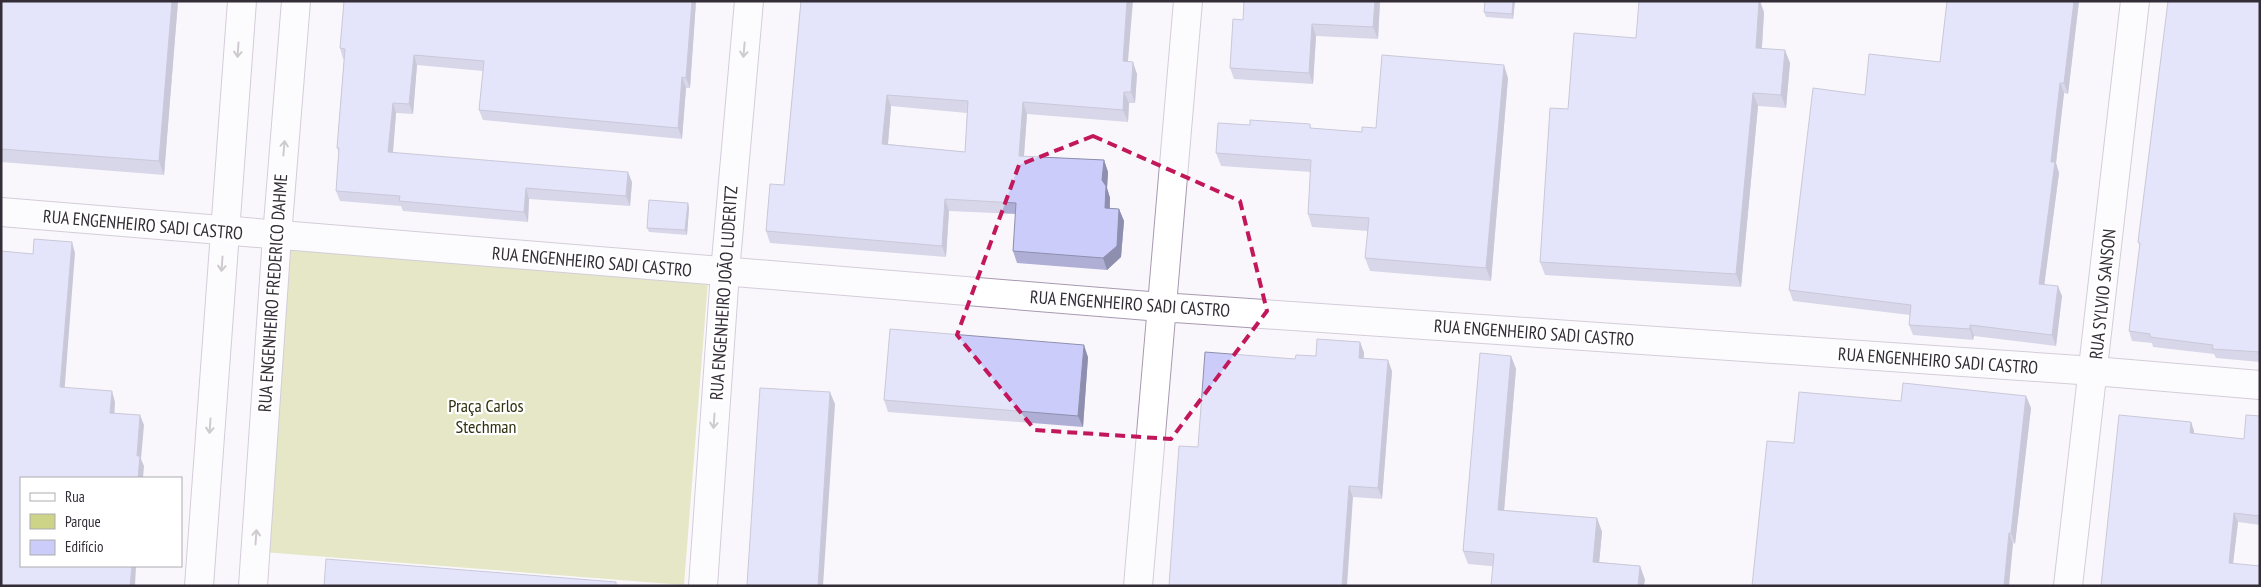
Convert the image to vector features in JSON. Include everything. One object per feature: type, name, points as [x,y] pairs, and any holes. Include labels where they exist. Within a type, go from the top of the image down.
[{"type":"street","points":[[199,586],[242,1]]},
{"type":"street","name":"RUA ENGENHEIRO FREDERICO DAHME","points":[[253,586],[277,236],[296,1]]},
{"type":"street","name":"RUA ENGENHEIRO JOÃO LUDERITZ","points":[[703,586],[724,272],[748,1]]},
{"type":"street","points":[[1138,586],[1188,1]]},
{"type":"street","name":"RUA SYLVIO SANSON","points":[[2068,586],[2135,1]]},
{"type":"street","name":"RUA ENGENHEIRO SADI CASTRO","points":[[1,212],[225,232],[1162,307],[2260,385]]},
{"type":"highlighted area","points":[[1093,136],[1240,201],[1267,311],[1171,439],[1035,430],[957,335],[1019,165]]},
{"type":"green space","name":"Praça Carlos Stechman","points":[[288,248],[708,281],[684,585],[263,552]]},
{"type":"building","points":[[1,1],[172,1],[159,161],[1,149]]},
{"type":"building","points":[[344,1],[692,1],[686,78],[682,77],[678,128],[479,110],[484,61],[414,55],[409,104],[393,103],[388,152],[628,172],[626,196],[526,188],[524,212],[399,201],[400,196],[336,191],[339,148],[337,148],[345,49],[340,48]]},
{"type":"building","points":[[801,1],[1127,1],[1123,61],[1133,62],[1131,92],[1124,92],[1123,110],[1023,102],[1019,156],[1104,160],[1102,180],[1106,186],[1105,208],[1119,209],[1117,246],[1103,258],[1013,251],[1016,203],[945,199],[942,246],[766,231],[770,184],[784,185]],"holes":[[[887,95],[968,101],[965,152],[882,144]]]},
{"type":"building","points":[[1244,1],[1375,1],[1373,27],[1312,24],[1309,73],[1230,68],[1233,19],[1243,20]]},
{"type":"building","points":[[1485,1],[1513,1],[1512,14],[1484,12]]},
{"type":"building","points":[[1639,1],[1759,1],[1756,48],[1785,50],[1781,95],[1753,93],[1736,274],[1540,262],[1550,108],[1568,109],[1574,33],[1636,38]]},
{"type":"building","points":[[1947,1],[2074,1],[2064,83],[2060,83],[2051,162],[2055,162],[2039,284],[2058,286],[2052,335],[1970,325],[1970,329],[1909,325],[1911,305],[1789,290],[1813,88],[1865,95],[1869,54],[1940,62]]},
{"type":"building","points":[[2168,1],[2260,1],[2260,352],[2212,349],[2213,345],[2150,337],[2150,334],[2129,331],[2140,243],[2138,242]]},
{"type":"building","points":[[1382,55],[1504,65],[1486,268],[1365,258],[1369,218],[1308,214],[1311,160],[1216,153],[1218,123],[1250,125],[1250,120],[1310,124],[1310,128],[1362,132],[1362,127],[1376,128]]},
{"type":"building","points":[[649,200],[688,203],[685,230],[647,228]]},
{"type":"building","points":[[34,239],[72,242],[60,387],[112,391],[110,413],[140,415],[137,456],[140,456],[138,477],[20,477],[20,567],[132,567],[130,586],[1,586],[1,251],[33,254]]},
{"type":"building","points":[[890,329],[1084,345],[1078,416],[884,400]]},
{"type":"building","points":[[1317,339],[1360,342],[1359,358],[1388,360],[1378,488],[1349,486],[1342,586],[1169,586],[1179,446],[1198,447],[1205,352],[1295,359],[1296,355],[1316,356]]},
{"type":"building","points":[[1480,353],[1511,356],[1498,510],[1597,518],[1593,562],[1640,566],[1638,586],[1491,586],[1494,554],[1463,551]]},
{"type":"building","points":[[1903,383],[2026,396],[2004,586],[1752,586],[1767,441],[1794,443],[1799,392],[1901,401]]},
{"type":"building","points":[[760,388],[830,392],[818,586],[747,585]]},
{"type":"building","points":[[2119,415],[2191,422],[2190,433],[2244,439],[2246,415],[2260,416],[2260,516],[2234,513],[2229,563],[2260,566],[2260,586],[2101,586]]},
{"type":"building","points":[[326,559],[616,582],[616,586],[324,586]]}]
